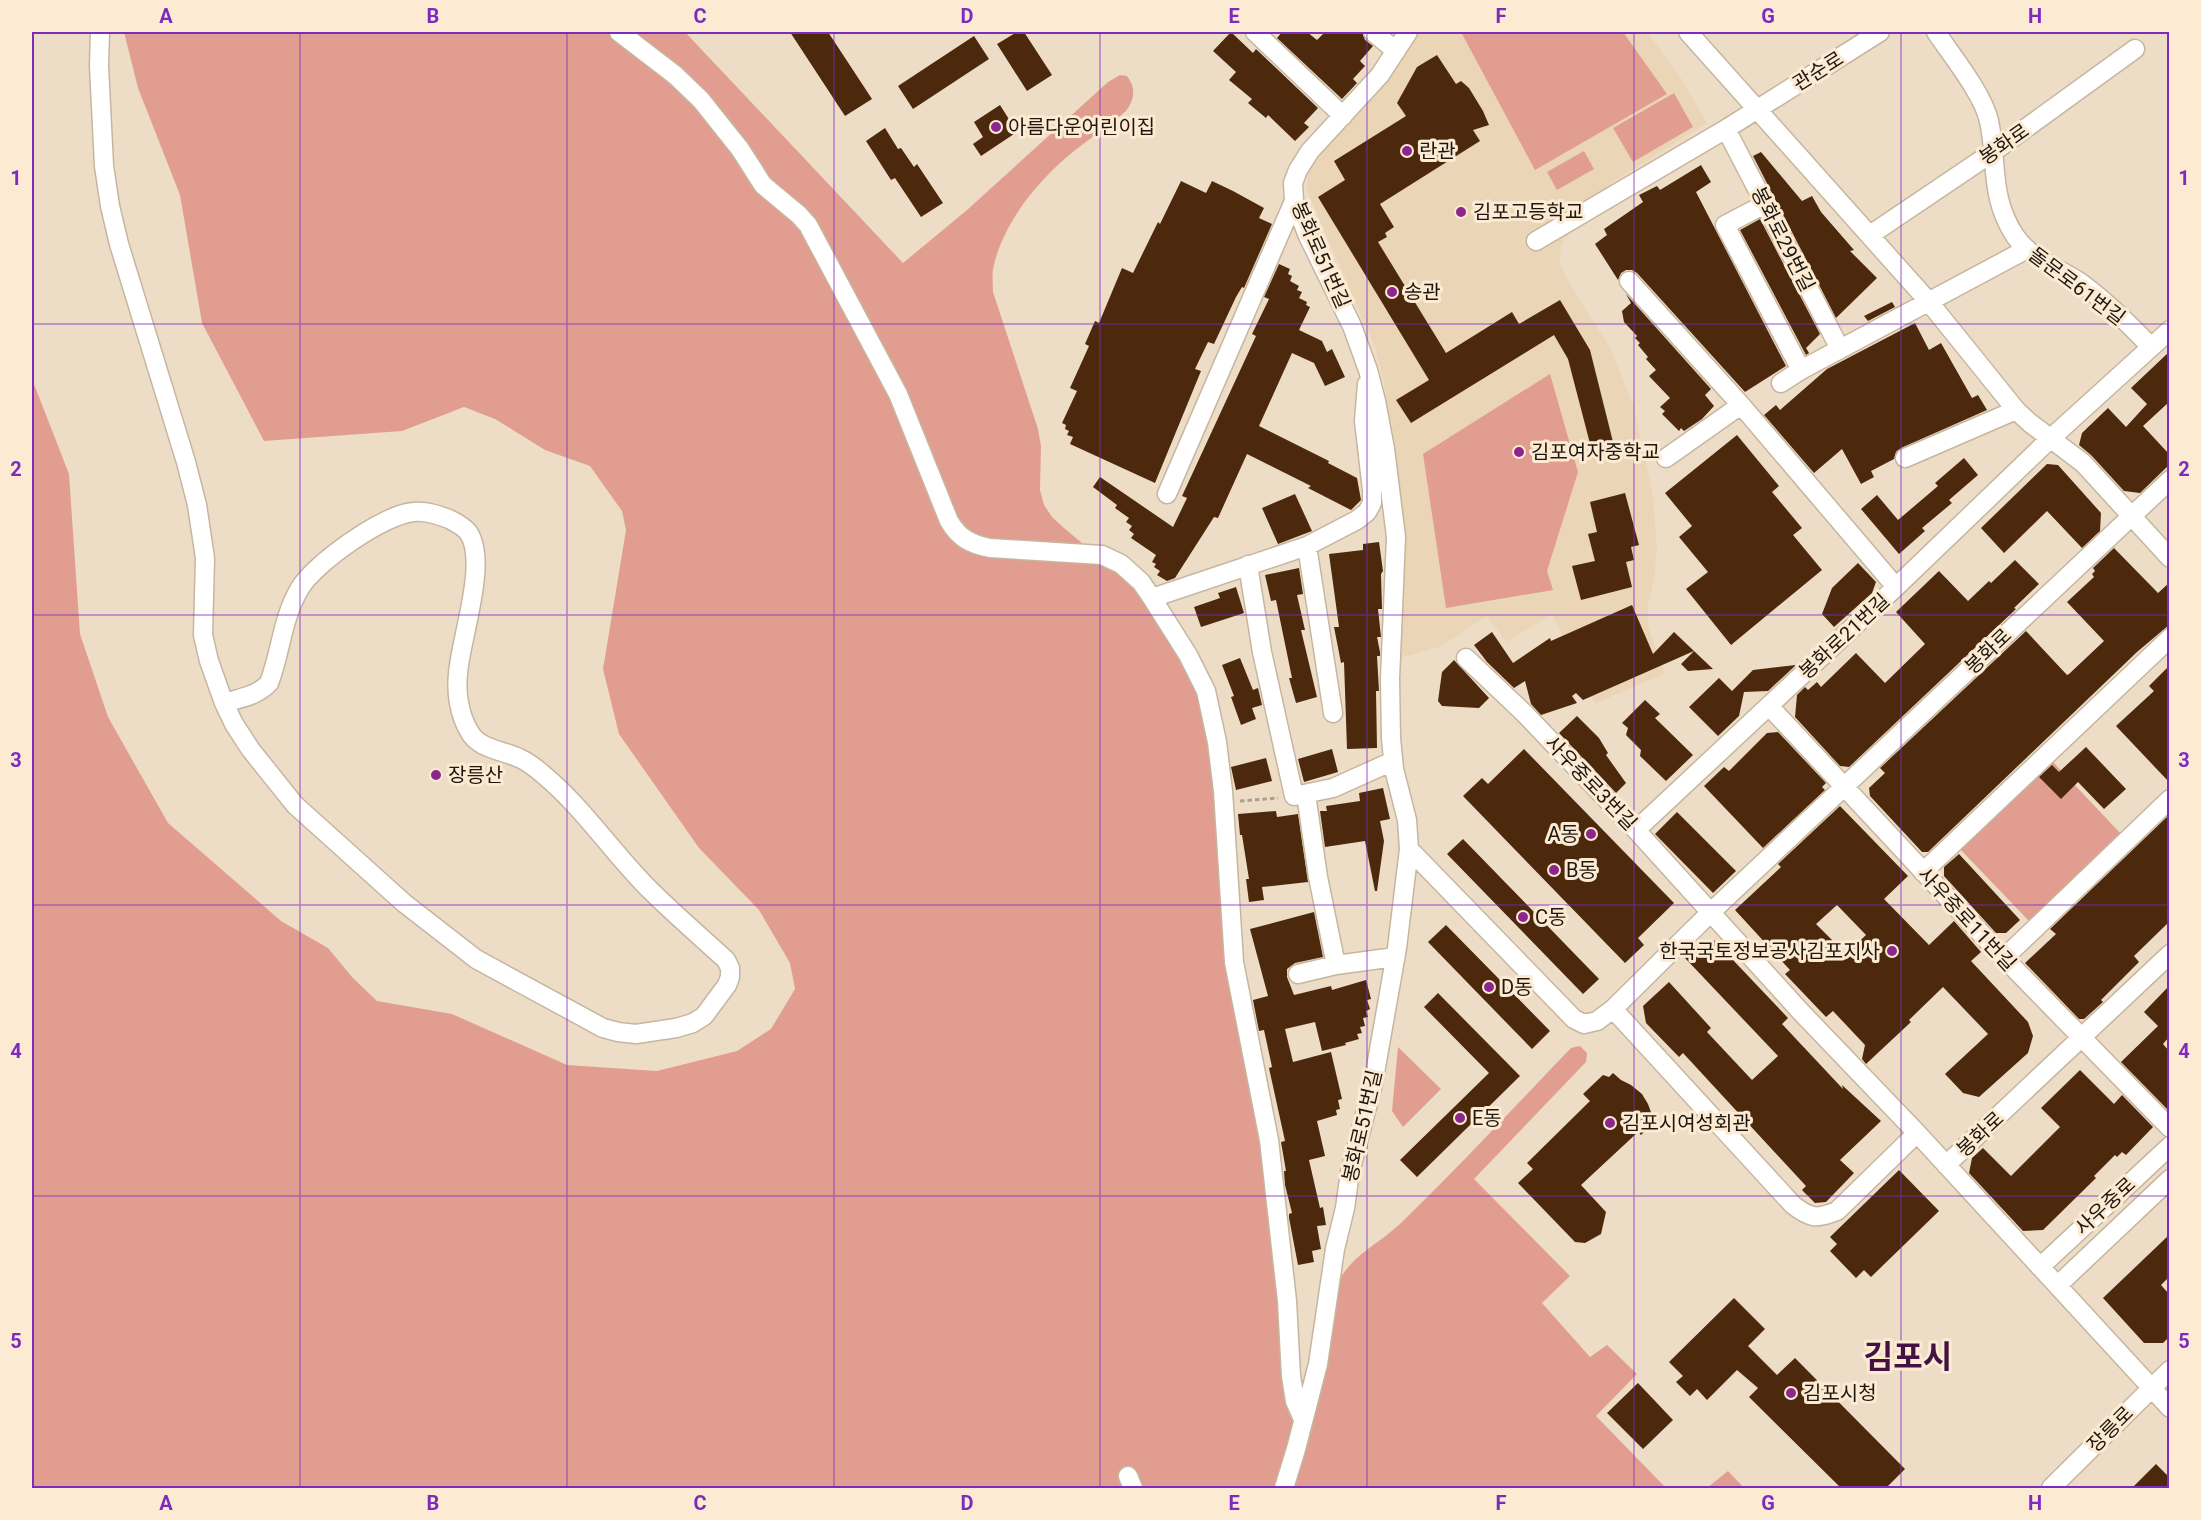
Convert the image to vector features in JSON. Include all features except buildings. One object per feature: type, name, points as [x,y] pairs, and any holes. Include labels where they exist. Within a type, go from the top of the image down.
[{"type":"street","points":[[100,32],[99,66],[104,166],[110,206],[119,244],[197,505],[205,558],[203,634],[209,661],[224,703],[251,750],[295,806],[404,903],[476,959],[603,1028],[636,1034],[668,1030],[693,1023],[704,1016],[727,985],[730,968],[726,960],[649,890],[556,785],[537,768],[519,758],[476,741],[468,731],[458,697],[458,671],[468,625],[476,558],[473,541],[467,531],[453,521],[433,513],[413,512],[392,518],[331,556],[301,586],[291,603],[269,683],[263,690],[224,703]]},
{"type":"street","points":[[619,32],[675,75],[701,100],[740,149],[764,185],[799,214],[808,225],[890,376],[955,531],[963,539],[976,545],[990,548],[1077,552],[1112,559],[1130,570],[1152,598],[1188,656],[1206,691],[1217,742],[1224,803],[1234,962],[1269,1140],[1285,1279],[1295,1401],[1303,1419]]},
{"type":"street","points":[[1255,32],[1343,116]]},
{"type":"street","points":[[1373,32],[1396,51]]},
{"type":"street","name":"봉화로51번길","points":[[1284,1488],[1318,1364],[1335,1249],[1357,1141],[1373,1084],[1395,957],[1409,849],[1407,820],[1393,761],[1390,710],[1396,537],[1385,449],[1368,370],[1352,327],[1308,236],[1294,201],[1293,183],[1310,151],[1374,82],[1408,32]]},
{"type":"street","points":[[1688,32],[1929,302],[2016,410],[2083,463],[2169,558]]},
{"type":"street","name":"관순로","points":[[1756,110],[1880,32]]},
{"type":"street","points":[[1936,32],[1983,102],[1989,120],[1993,152]]},
{"type":"street","name":"봉화로","points":[[1870,235],[1993,152],[2135,49]]},
{"type":"street","points":[[1536,241],[1756,110]]},
{"type":"street","name":"봉화로29번길","points":[[1726,129],[1840,349]]},
{"type":"street","name":"돌문로61번길","points":[[1993,152],[1994,178],[2000,203],[2016,238],[2027,249],[2078,281],[2106,302],[2151,347]]},
{"type":"street","points":[[1167,494],[1294,201]]},
{"type":"street","points":[[1765,204],[1725,225],[1801,370]]},
{"type":"street","points":[[1781,383],[1801,370],[2027,249]]},
{"type":"street","points":[[1629,281],[1741,405],[1896,587]]},
{"type":"street","points":[[2050,439],[2169,330]]},
{"type":"street","name":"봉화로51번길","points":[[1152,598],[1248,564],[1308,546],[1357,520],[1366,512],[1372,503],[1364,422],[1368,370]]},
{"type":"street","points":[[1666,458],[1741,405]]},
{"type":"street","points":[[1905,458],[2016,410]]},
{"type":"street","name":"봉화로21번길","points":[[1636,830],[1896,587],[2050,439]]},
{"type":"street","name":"봉화로","points":[[1711,912],[2169,480]]},
{"type":"street","points":[[1308,546],[1333,713]]},
{"type":"street","points":[[1248,564],[1262,652],[1300,795],[1336,965]]},
{"type":"street","points":[[1923,872],[2169,638]]},
{"type":"street","name":"사우중로3번길","points":[[1466,658],[1524,713],[1636,830],[1800,1011],[1947,1165],[2169,1408]]},
{"type":"street","name":"사우중로11번길","points":[[1769,706],[2004,958],[2169,1128]]},
{"type":"street","points":[[1300,795],[1333,788],[1393,761]]},
{"type":"street","points":[[2004,958],[2169,800]]},
{"type":"street","points":[[1409,849],[1574,1018],[1584,1024],[1597,1021],[1613,1009],[1711,912]]},
{"type":"street","name":"봉화로","points":[[1947,1165],[2169,954]]},
{"type":"street","points":[[1298,974],[1336,965],[1395,957]]},
{"type":"street","points":[[1613,1009],[1793,1205],[1807,1215],[1821,1218],[1838,1211],[1917,1133]]},
{"type":"street","name":"사우중로","points":[[2040,1267],[2169,1146]]},
{"type":"street","name":"사우중로","points":[[2058,1285],[2169,1179]]},
{"type":"street","name":"장릉로","points":[[2051,1488],[2169,1370]]},
{"type":"path","points":[[1224,803],[1300,795]]},
{"type":"shaded area","points":[[124,32],[685,32],[903,263],[967,210],[1108,82],[1120,75],[1127,76],[1132,85],[1133,94],[1126,111],[1056,167],[1032,192],[1012,221],[997,253],[993,269],[993,292],[1038,429],[1041,446],[1040,490],[1044,505],[1052,517],[1064,528],[1133,586],[1185,658],[1207,715],[1279,1280],[1281,1374],[1288,1409],[1294,1423],[1338,1281],[1345,1271],[1360,1255],[1393,1230],[1424,1201],[1571,1048],[1580,1046],[1587,1053],[1586,1062],[1474,1179],[1570,1276],[1542,1303],[1590,1357],[1607,1345],[1637,1374],[1596,1416],[1666,1488],[32,1488],[32,379],[69,474],[80,634],[108,717],[168,823],[281,921],[328,948],[352,977],[377,1001],[452,1014],[567,1065],[657,1071],[737,1051],[771,1029],[795,989],[790,963],[759,910],[699,848],[619,734],[603,669],[626,530],[622,511],[590,466],[545,450],[495,419],[464,407],[402,431],[264,441],[202,323],[180,195],[138,88]]},
{"type":"shaded area","points":[[1416,32],[1647,32],[1681,78],[1707,123],[1611,183],[1622,202],[1573,231],[1564,239],[1561,248],[1560,262],[1566,278],[1610,348],[1634,408],[1653,495],[1657,549],[1654,579],[1648,604],[1648,627],[1665,673],[1595,704],[1552,614],[1507,642],[1486,616],[1442,646],[1400,658],[1405,573],[1404,533],[1384,383],[1375,347],[1307,191],[1308,172],[1316,158],[1387,73]]},
{"type":"shaded area","points":[[1461,32],[1623,32],[1667,94],[1535,170]]},
{"type":"shaded area","points":[[1674,93],[1693,127],[1633,162],[1613,128]]},
{"type":"shaded area","points":[[1584,151],[1594,169],[1557,190],[1547,172]]},
{"type":"shaded area","points":[[1550,374],[1578,472],[1547,571],[1553,590],[1446,608],[1423,454]]},
{"type":"shaded area","points":[[2053,762],[2122,835],[2030,922],[1960,849]]},
{"type":"shaded area","points":[[1398,1047],[1441,1089],[1403,1127],[1392,1111]]},
{"type":"shaded area","points":[[1728,1471],[1744,1488],[1707,1488]]},
{"type":"place","name":"아름다운어린이집","points":[[996,127]]},
{"type":"place","name":"란관","points":[[1407,151]]},
{"type":"place","name":"김포고등학교","points":[[1461,212]]},
{"type":"place","name":"송관","points":[[1392,292]]},
{"type":"place","name":"김포여자중학교","points":[[1519,452]]},
{"type":"place","name":"장릉산","points":[[436,775]]},
{"type":"place","name":"A동","points":[[1591,834]]},
{"type":"place","name":"B동","points":[[1554,870]]},
{"type":"place","name":"C동","points":[[1523,917]]},
{"type":"place","name":"한국국토정보공사김포지사","points":[[1892,951]]},
{"type":"place","name":"D동","points":[[1489,987]]},
{"type":"place","name":"E동","points":[[1460,1118]]},
{"type":"place","name":"김포시여성회관","points":[[1610,1123]]},
{"type":"place","name":"김포시청","points":[[1791,1393]]},
{"type":"district","name":"김포시","points":[[1908,1357]]}]
